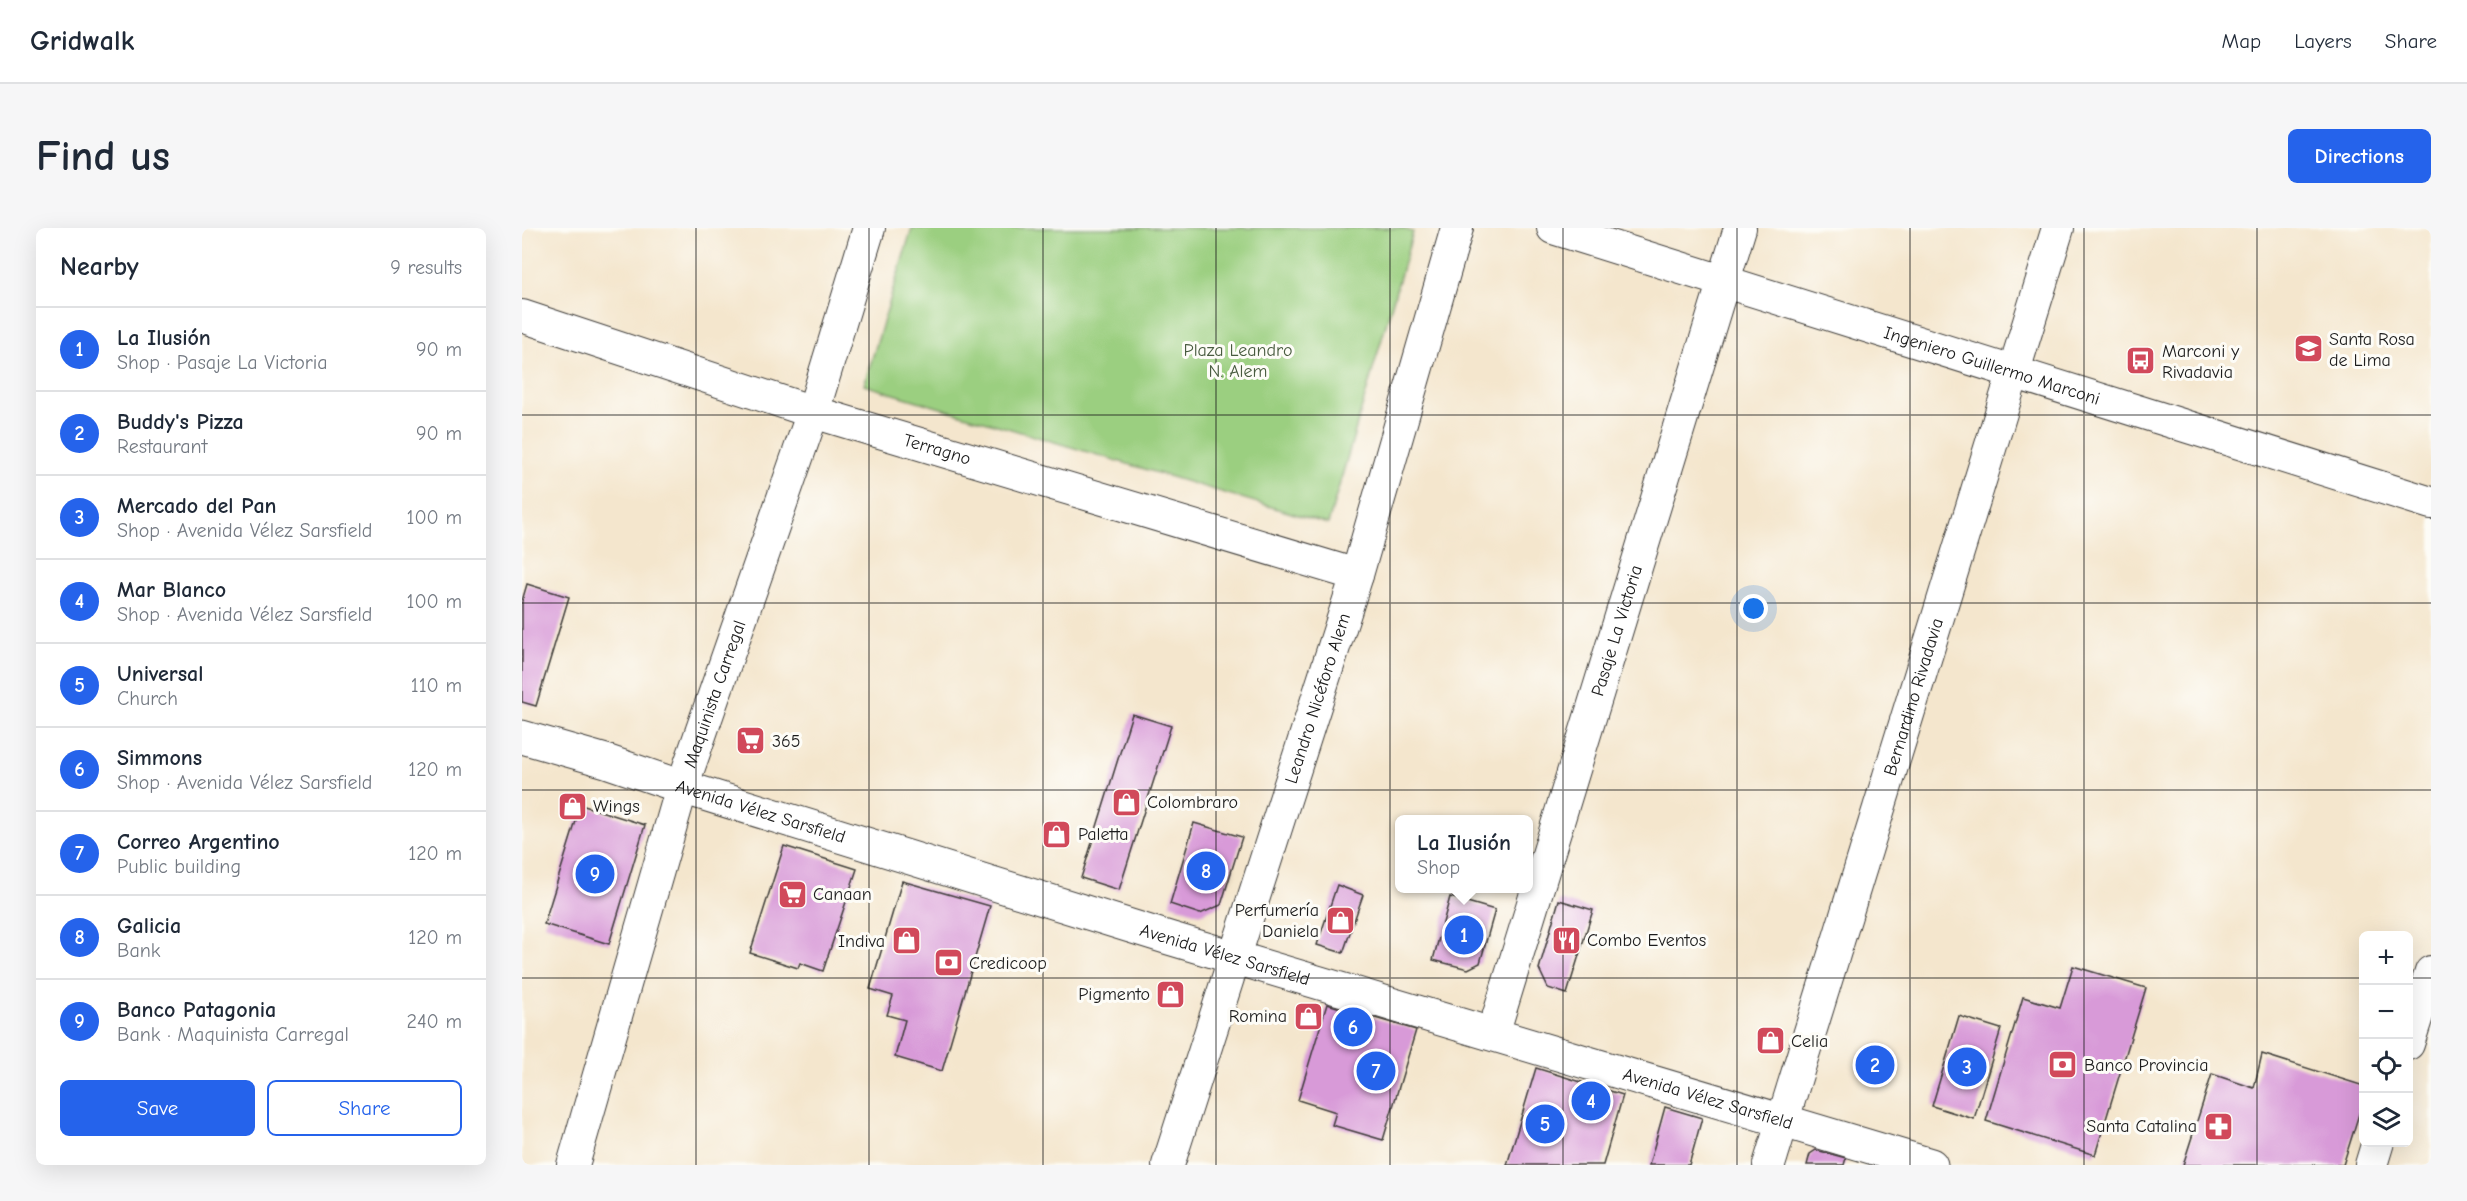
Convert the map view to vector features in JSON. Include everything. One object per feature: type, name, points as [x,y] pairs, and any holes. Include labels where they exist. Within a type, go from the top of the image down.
[{"type":"main road","name":"Avenida Vélez Sarsfield","points":[[522,737],[606,761],[682,787],[1235,957],[1931,1165]]},
{"type":"street","name":"Maquinista Carregal","points":[[573,1165],[682,787],[813,412],[869,228]]},
{"type":"street","name":"Leandro Nicéforo Alem","points":[[1168,1165],[1357,575],[1457,228]]},
{"type":"street","name":"Ingeniero Guillermo Marconi","points":[[1553,228],[2431,503]]},
{"type":"street","name":"Pasaje La Victoria","points":[[1493,1034],[1740,228]]},
{"type":"street","name":"Bernardino Rivadavia","points":[[1769,1165],[2058,228]]},
{"type":"street","name":"Terragno","points":[[522,316],[813,412],[1357,575]]},
{"type":"street","points":[[2411,1039],[2431,972]]},
{"type":"street","points":[[2371,1165],[2377,1147]]},
{"type":"green space","name":"Plaza Leandro N. Alem","points":[[912,228],[1400,228],[1413,232],[1328,524],[864,385]]},
{"type":"building","points":[[527,584],[569,597],[536,706],[522,702],[522,601]]},
{"type":"building","name":"Colombraro","points":[[1132,714],[1171,726],[1119,890],[1081,878]]},
{"type":"building","points":[[581,805],[645,825],[609,944],[544,924]]},
{"type":"building","points":[[1194,823],[1242,837],[1221,905],[1200,914],[1170,904]]},
{"type":"building","name":"Canaan","points":[[784,846],[857,869],[823,971],[800,963],[798,968],[750,953]]},
{"type":"building","name":"Credicoop","points":[[902,881],[990,906],[942,1071],[895,1057],[905,1020],[887,1015],[893,996],[870,989]]},
{"type":"building","name":"Perfumería Daniela","points":[[1337,885],[1363,895],[1343,953],[1317,945]]},
{"type":"building","points":[[1450,897],[1495,910],[1480,963],[1468,969],[1433,960]]},
{"type":"building","name":"Combo Eventos","points":[[1559,900],[1593,910],[1567,994],[1548,988],[1539,969]]},
{"type":"building","name":"Banco Provincia","points":[[2073,966],[2146,988],[2095,1155],[1986,1121],[2023,997],[2060,1008]]},
{"type":"building","points":[[1327,1004],[1416,1030],[1383,1140],[1332,1125],[1336,1112],[1298,1100]]},
{"type":"building","points":[[1959,1016],[2001,1029],[1974,1119],[1932,1106]]},
{"type":"building","points":[[2262,1054],[2359,1084],[2359,1114],[2343,1165],[2183,1165],[2212,1074],[2254,1088]]},
{"type":"building","points":[[1536,1068],[1623,1095],[1603,1165],[1507,1165]]},
{"type":"building","points":[[1665,1107],[1702,1118],[1689,1165],[1649,1165]]},
{"type":"building","points":[[1816,1150],[1846,1158],[1844,1165],[1807,1165],[1810,1154]]},
{"type":"place","name":"Santa Rosa de Lima","points":[[2308,349]]},
{"type":"place","name":"Marconi y Rivadavia","points":[[2141,361]]},
{"type":"place","name":"365","points":[[751,741]]},
{"type":"place","name":"Colombraro","points":[[1126,802]]},
{"type":"place","name":"Wings","points":[[572,806]]},
{"type":"place","name":"Paletta","points":[[1057,834]]},
{"type":"place","name":"Galicia","points":[[1206,871]]},
{"type":"place","name":"Banco Patagonia","points":[[595,874]]},
{"type":"place","name":"Canaan","points":[[792,894]]},
{"type":"place","name":"Perfumería Daniela","points":[[1340,920]]},
{"type":"place","name":"La Ilusión","points":[[1464,935]]},
{"type":"place","name":"Combo Eventos","points":[[1566,940]]},
{"type":"place","name":"Indiva","points":[[906,941]]},
{"type":"place","name":"Credicoop","points":[[948,963]]},
{"type":"place","name":"Pigmento","points":[[1171,994]]},
{"type":"place","name":"Romina","points":[[1308,1016]]},
{"type":"place","name":"Simmons","points":[[1353,1027]]},
{"type":"place","name":"Celia","points":[[1770,1041]]},
{"type":"place","name":"Buddy's Pizza","points":[[1875,1065]]},
{"type":"place","name":"Banco Provincia","points":[[2063,1065]]},
{"type":"place","name":"Mercado del Pan","points":[[1967,1067]]},
{"type":"place","name":"Correo Argentino","points":[[1376,1071]]},
{"type":"place","name":"Mar Blanco","points":[[1591,1101]]},
{"type":"place","name":"Universal","points":[[1545,1124]]},
{"type":"place","name":"Santa Catalina","points":[[2218,1126]]}]
